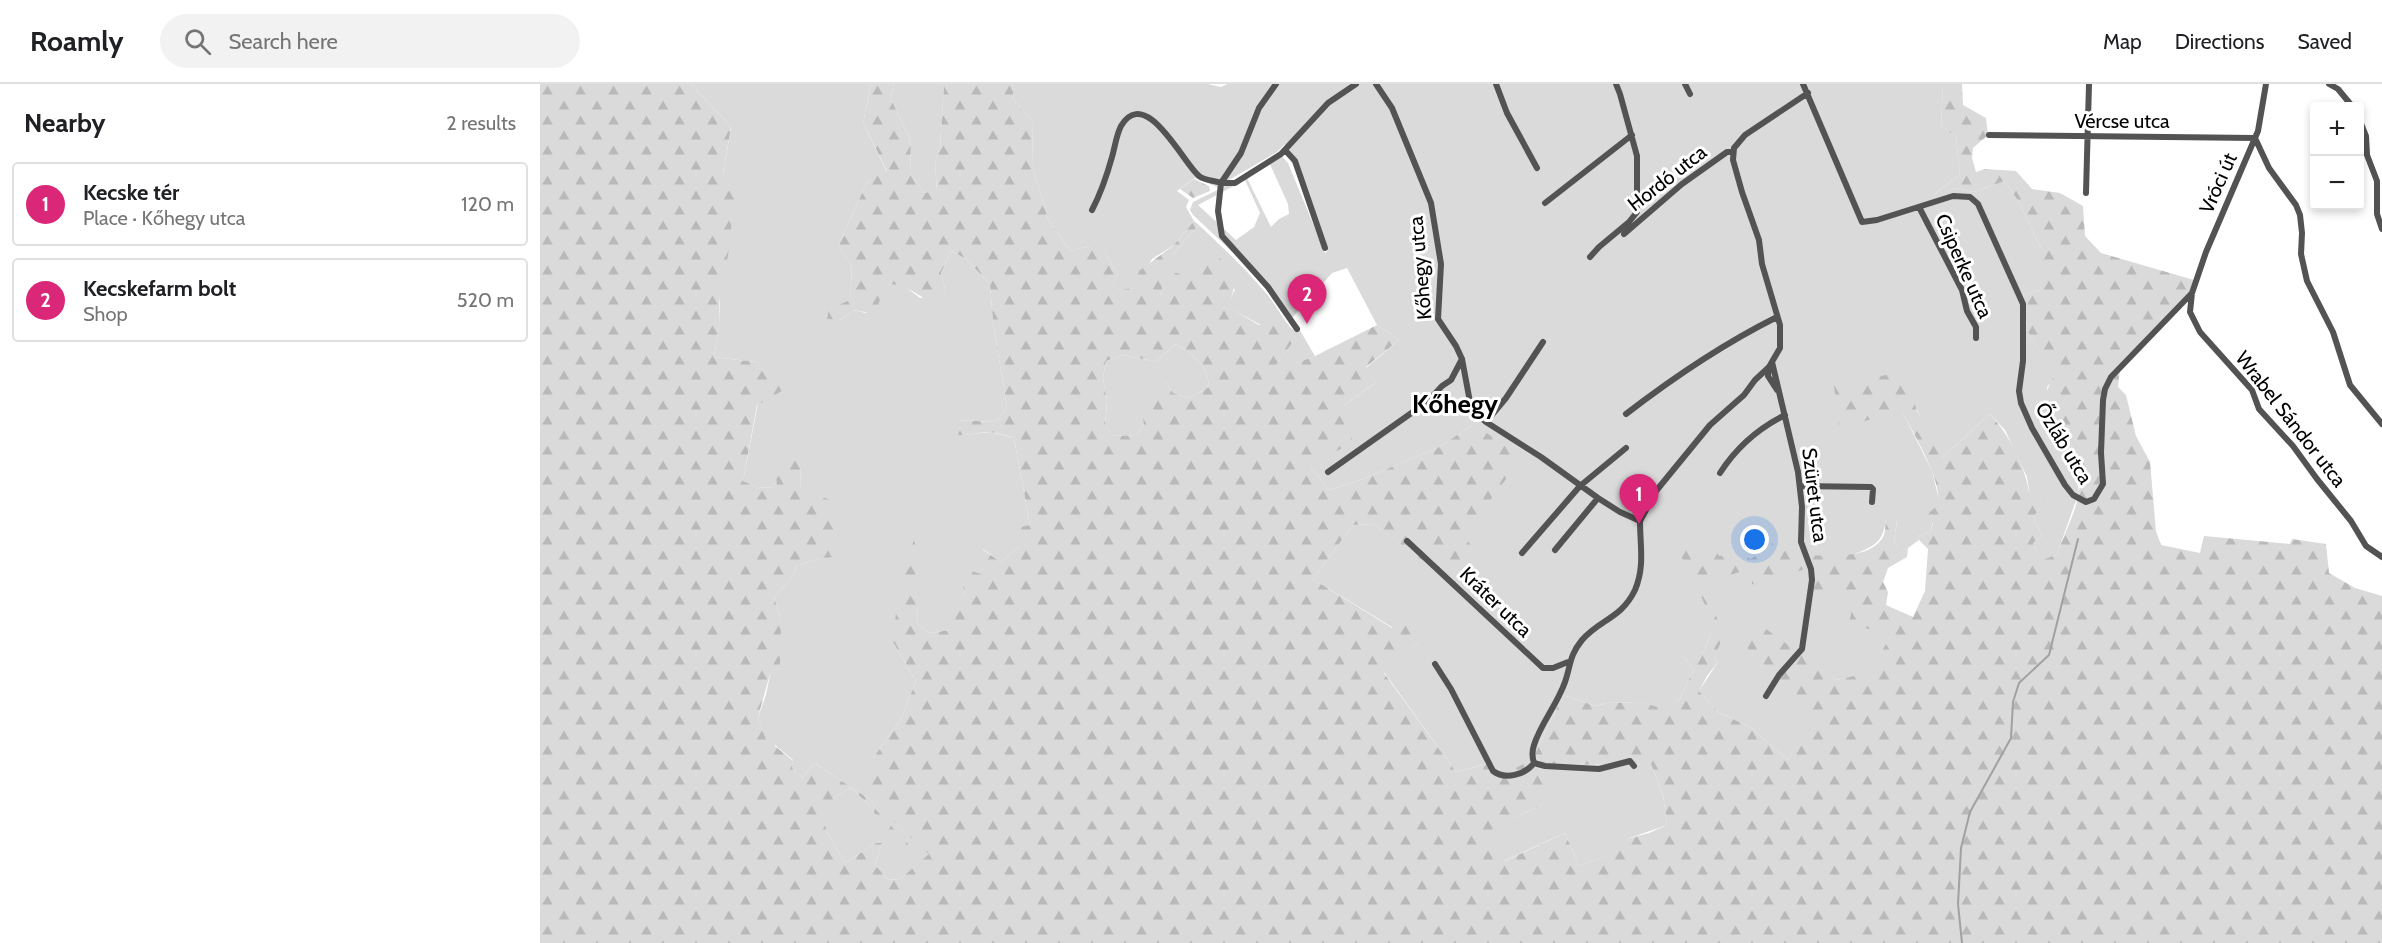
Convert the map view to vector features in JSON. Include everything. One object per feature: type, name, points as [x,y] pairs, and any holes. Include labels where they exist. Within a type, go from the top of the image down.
[{"type":"street","points":[[1276,84],[1259,108],[1241,153],[1225,174],[1221,183],[1218,212],[1222,237],[1268,287],[1297,329]]},
{"type":"street","points":[[1092,210],[1105,179],[1119,131],[1125,121],[1136,114],[1150,117],[1161,127],[1182,151],[1198,176],[1221,183],[1235,183],[1286,150],[1296,135],[1328,103],[1356,84]]},
{"type":"street","name":"Kőhegy utca","points":[[1376,84],[1392,108],[1431,203],[1441,264],[1438,319],[1462,359],[1470,402],[1474,411],[1486,422],[1541,457],[1620,513],[1640,522]]},
{"type":"street","points":[[1496,84],[1507,113],[1537,168]]},
{"type":"street","points":[[1590,257],[1599,247],[1631,224],[1637,212],[1637,156],[1616,84]]},
{"type":"street","points":[[1685,84],[1690,94]]},
{"type":"street","points":[[1733,152],[1737,142],[1745,135],[1808,93],[1803,84]]},
{"type":"street","points":[[2086,193],[2089,84]]},
{"type":"street","name":"Vróci út","points":[[2192,293],[2220,218],[2255,138],[2265,84]]},
{"type":"street","points":[[2329,84],[2338,89],[2349,102]]},
{"type":"street","name":"Őzláb utca","points":[[1808,93],[1862,222],[1957,195],[1970,197],[1978,204],[2024,304],[2023,361],[2019,391],[2021,403],[2032,428],[2065,484],[2073,495],[2084,501],[2094,499],[2103,484],[2103,400],[2107,384],[2192,293]]},
{"type":"street","points":[[2364,131],[2367,155],[2377,181],[2377,214],[2382,229]]},
{"type":"street","points":[[1545,203],[1632,135]]},
{"type":"street","name":"Vércse utca","points":[[1989,135],[2086,138],[2255,138]]},
{"type":"street","points":[[2255,138],[2269,168],[2296,205],[2300,215],[2301,254],[2307,281],[2333,332],[2350,385],[2382,424]]},
{"type":"street","points":[[1286,150],[1297,167],[1325,248]]},
{"type":"street","name":"Hordó utca","points":[[1624,234],[1631,224],[1682,184],[1721,156],[1733,152]]},
{"type":"street","name":"Szüret utca","points":[[1640,522],[1656,491],[1703,433],[1744,395],[1771,364],[1781,341],[1777,317],[1762,264],[1759,240],[1734,167],[1733,152]]},
{"type":"street","name":"Csiperke utca","points":[[1919,207],[1962,290],[1968,311],[1977,329],[1976,338]]},
{"type":"street","name":"Wrabel Sándor utca","points":[[2192,293],[2190,312],[2200,332],[2252,390],[2259,409],[2293,446],[2351,521],[2366,546],[2382,558]]},
{"type":"street","points":[[1626,414],[1677,375],[1714,351],[1777,317]]},
{"type":"street","points":[[1486,422],[1506,398],[1543,342]]},
{"type":"street","points":[[1328,472],[1427,402],[1451,380],[1462,359]]},
{"type":"street","name":"Szüret utca","points":[[1766,696],[1779,675],[1802,649],[1812,580],[1811,569],[1801,542],[1800,486],[1785,414],[1771,364]]},
{"type":"street","points":[[1720,472],[1762,427],[1785,414]]},
{"type":"street","points":[[1522,553],[1580,486],[1626,448]]},
{"type":"street","points":[[1800,486],[1872,487],[1872,502]]},
{"type":"street","points":[[1555,550],[1598,498]]},
{"type":"street","points":[[1435,664],[1451,689],[1493,771],[1500,775],[1510,776],[1528,770],[1534,763],[1534,745],[1565,682],[1568,662],[1582,640],[1618,614],[1631,597],[1642,566],[1640,522]]},
{"type":"street","name":"Kráter utca","points":[[1407,541],[1543,668],[1553,668],[1568,662]]},
{"type":"street","points":[[1534,763],[1545,766],[1599,769],[1630,761],[1634,766]]},
{"type":"green space","points":[[540,84],[691,84],[731,127],[723,173],[735,184],[729,250],[719,303],[719,326],[714,357],[756,362],[764,372],[782,369],[789,387],[757,405],[743,481],[757,487],[777,488],[776,470],[790,456],[800,465],[801,490],[831,500],[836,523],[834,557],[821,558],[796,566],[794,575],[774,597],[781,620],[780,664],[770,674],[758,717],[768,745],[774,745],[793,761],[792,768],[803,778],[814,763],[871,800],[877,811],[908,844],[912,851],[885,827],[866,802],[851,788],[835,797],[822,815],[827,832],[845,863],[876,843],[882,843],[875,865],[888,879],[899,880],[929,854],[893,821],[869,785],[873,758],[901,719],[916,681],[893,642],[897,603],[915,535],[918,624],[930,633],[950,630],[950,610],[965,594],[962,568],[981,574],[982,549],[1001,562],[1019,547],[1016,528],[1030,525],[1014,438],[990,432],[957,435],[947,430],[956,420],[996,422],[1007,407],[993,323],[990,284],[966,259],[951,251],[941,273],[946,293],[938,297],[924,298],[902,286],[884,284],[876,314],[853,310],[840,320],[827,319],[829,309],[850,300],[852,266],[838,246],[867,182],[887,171],[863,123],[871,84],[894,84],[890,97],[911,141],[910,172],[924,193],[937,191],[935,162],[940,146],[944,84],[1012,84],[1014,100],[1032,120],[1033,168],[1048,219],[1070,251],[1090,246],[1101,236],[1109,261],[1118,274],[1107,296],[1118,290],[1133,288],[1139,271],[1174,245],[1194,221],[1199,225],[1176,250],[1166,267],[1161,297],[1175,273],[1197,275],[1216,254],[1228,267],[1233,278],[1233,291],[1228,307],[1259,325],[1279,318],[1292,331],[1293,342],[1269,374],[1315,356],[1377,325],[1399,340],[1366,367],[1375,383],[1343,406],[1353,442],[1310,466],[1329,490],[1363,479],[1439,447],[1474,424],[1522,458],[1463,536],[1480,555],[1454,584],[1373,524],[1353,525],[1313,579],[1392,628],[1403,615],[1413,622],[1418,643],[1384,673],[1456,772],[1491,763],[1505,774],[1525,763],[1543,771],[1543,804],[1492,829],[1505,861],[1565,833],[1579,866],[1628,847],[1627,839],[1667,825],[1663,794],[1651,764],[1544,765],[1534,756],[1563,695],[1596,706],[1607,703],[1640,702],[1661,708],[1679,700],[1694,669],[1679,652],[1703,654],[1711,633],[1710,617],[1693,577],[1675,547],[1676,536],[1689,553],[1695,549],[1704,563],[1713,558],[1715,549],[1719,556],[1742,555],[1751,559],[1795,527],[1794,548],[1803,570],[1794,572],[1788,565],[1787,569],[1757,585],[1752,584],[1751,572],[1745,570],[1708,583],[1722,639],[1714,658],[1718,662],[1699,691],[1718,712],[1750,727],[1788,760],[1814,713],[1737,638],[1755,621],[1836,680],[1868,673],[1891,636],[1849,623],[1855,596],[1809,589],[1809,555],[1849,555],[1869,549],[1883,537],[1886,518],[1891,514],[1897,521],[1894,542],[1898,548],[1908,548],[1907,557],[1888,568],[1883,582],[1888,592],[1886,605],[1913,617],[1925,591],[1928,549],[1918,536],[1930,532],[1933,523],[1925,522],[1922,518],[1932,511],[1938,502],[1938,493],[1931,469],[1902,411],[1839,428],[1834,386],[1905,371],[1917,411],[1943,457],[1990,414],[2015,450],[2029,492],[2048,501],[2033,516],[2042,536],[2033,543],[2041,561],[2057,554],[2076,506],[2079,487],[2066,456],[2062,436],[2048,407],[2047,393],[2054,377],[2028,332],[2022,332],[2027,327],[2023,295],[2041,290],[2041,248],[2018,201],[2005,181],[1974,192],[1956,188],[1932,196],[1960,175],[1956,137],[1941,125],[1943,84],[1962,84],[1963,105],[1986,118],[1988,135],[1973,148],[1972,158],[1976,172],[1985,169],[2016,171],[2032,189],[2060,193],[2083,206],[2085,236],[2101,253],[2194,280],[2192,293],[2120,370],[2118,387],[2126,395],[2136,436],[2150,462],[2156,531],[2161,545],[2200,553],[2204,536],[2290,544],[2292,539],[2326,544],[2329,573],[2355,588],[2382,596],[2382,943],[540,943]],"holes":[[[1175,344],[1203,366],[1209,387],[1189,398],[1173,393],[1166,382],[1142,409],[1144,425],[1136,435],[1113,436],[1105,426],[1107,401],[1103,378],[1106,361],[1124,355],[1156,362]]]},
{"type":"green space","points":[[691,84],[871,84],[863,123],[887,172],[867,182],[838,246],[852,266],[850,301],[829,309],[840,320],[853,310],[866,313],[884,284],[903,285],[920,298],[946,293],[941,273],[951,251],[966,259],[990,284],[993,323],[1007,407],[996,422],[956,420],[964,435],[991,432],[1014,438],[1030,525],[1019,547],[1001,562],[983,549],[981,575],[962,583],[965,594],[951,610],[950,630],[930,633],[918,624],[916,585],[893,642],[916,681],[901,719],[873,758],[893,821],[930,854],[899,880],[888,879],[875,865],[882,843],[876,843],[845,863],[827,832],[821,815],[835,797],[851,788],[866,802],[885,826],[910,849],[877,811],[871,800],[814,763],[803,778],[792,768],[793,760],[775,745],[768,746],[758,717],[766,695],[781,620],[774,597],[794,575],[796,566],[821,558],[801,490],[800,465],[777,488],[757,487],[743,481],[764,372],[756,362],[714,357],[719,326],[723,174],[731,127]]},
{"type":"green space","points":[[894,84],[944,84],[940,146],[935,162],[937,192],[924,193],[910,172],[911,141],[890,97]]},
{"type":"green space","points":[[1012,84],[1208,84],[1221,87],[1227,84],[1943,84],[1941,125],[1956,137],[1960,175],[1933,195],[1956,188],[1974,192],[2005,181],[2018,201],[2041,248],[2041,290],[2023,295],[2027,327],[2023,332],[2028,332],[2055,378],[2047,387],[2054,424],[2063,438],[2066,457],[2076,472],[2079,492],[2057,554],[2041,562],[2033,543],[2042,536],[2033,516],[2027,477],[2005,430],[1990,414],[1943,457],[1931,441],[1913,401],[1902,411],[1932,471],[1939,500],[1930,532],[1918,536],[1919,540],[1908,548],[1898,548],[1894,542],[1897,521],[1886,518],[1880,539],[1851,556],[1856,596],[1891,636],[1868,674],[1836,680],[1800,655],[1738,638],[1815,713],[1788,760],[1750,727],[1718,712],[1699,691],[1718,662],[1714,658],[1711,633],[1703,654],[1680,653],[1694,669],[1679,700],[1661,709],[1640,702],[1607,703],[1596,706],[1563,695],[1534,756],[1544,765],[1651,764],[1663,794],[1667,825],[1627,839],[1629,847],[1579,866],[1565,833],[1504,861],[1491,829],[1543,804],[1491,763],[1456,772],[1384,672],[1418,643],[1313,579],[1353,525],[1373,524],[1454,583],[1463,537],[1474,424],[1439,447],[1363,479],[1329,490],[1310,466],[1343,406],[1375,383],[1366,368],[1399,340],[1377,325],[1347,268],[1332,273],[1291,319],[1241,260],[1190,210],[1193,202],[1246,176],[1271,227],[1279,219],[1289,214],[1288,204],[1269,162],[1281,155],[1288,163],[1325,253],[1327,252],[1285,144],[1277,152],[1217,187],[1195,178],[1177,191],[1189,200],[1186,207],[1194,221],[1174,245],[1152,259],[1134,288],[1118,290],[1106,297],[1118,274],[1109,261],[1101,237],[1090,246],[1070,251],[1048,219],[1033,168],[1032,120],[1014,100]],"holes":[[[1245,180],[1260,213],[1254,227],[1236,240],[1198,205]]]},
{"type":"green space","points":[[1194,179],[1209,186],[1210,191],[1193,198],[1180,189]]},
{"type":"green space","points":[[1199,225],[1257,283],[1293,330],[1298,327],[1315,356],[1268,375],[1293,342],[1227,307],[1235,289],[1197,275],[1161,299],[1165,267],[1176,250]]},
{"type":"green space","points":[[1175,344],[1203,366],[1209,387],[1189,398],[1173,393],[1166,382],[1144,425],[1136,435],[1113,436],[1105,427],[1107,401],[1103,378],[1106,361],[1124,355],[1156,362]]},
{"type":"waterway","points":[[1962,943],[1958,904],[1961,848],[1970,812],[2011,738],[2013,702],[2019,683],[2049,655],[2078,539]]},
{"type":"place","name":"Kecskefarm bolt","points":[[1307,324]]},
{"type":"place","name":"Kecske tér","points":[[1639,524]]},
{"type":"district","name":"Kőhegy","points":[[1455,404]]}]
